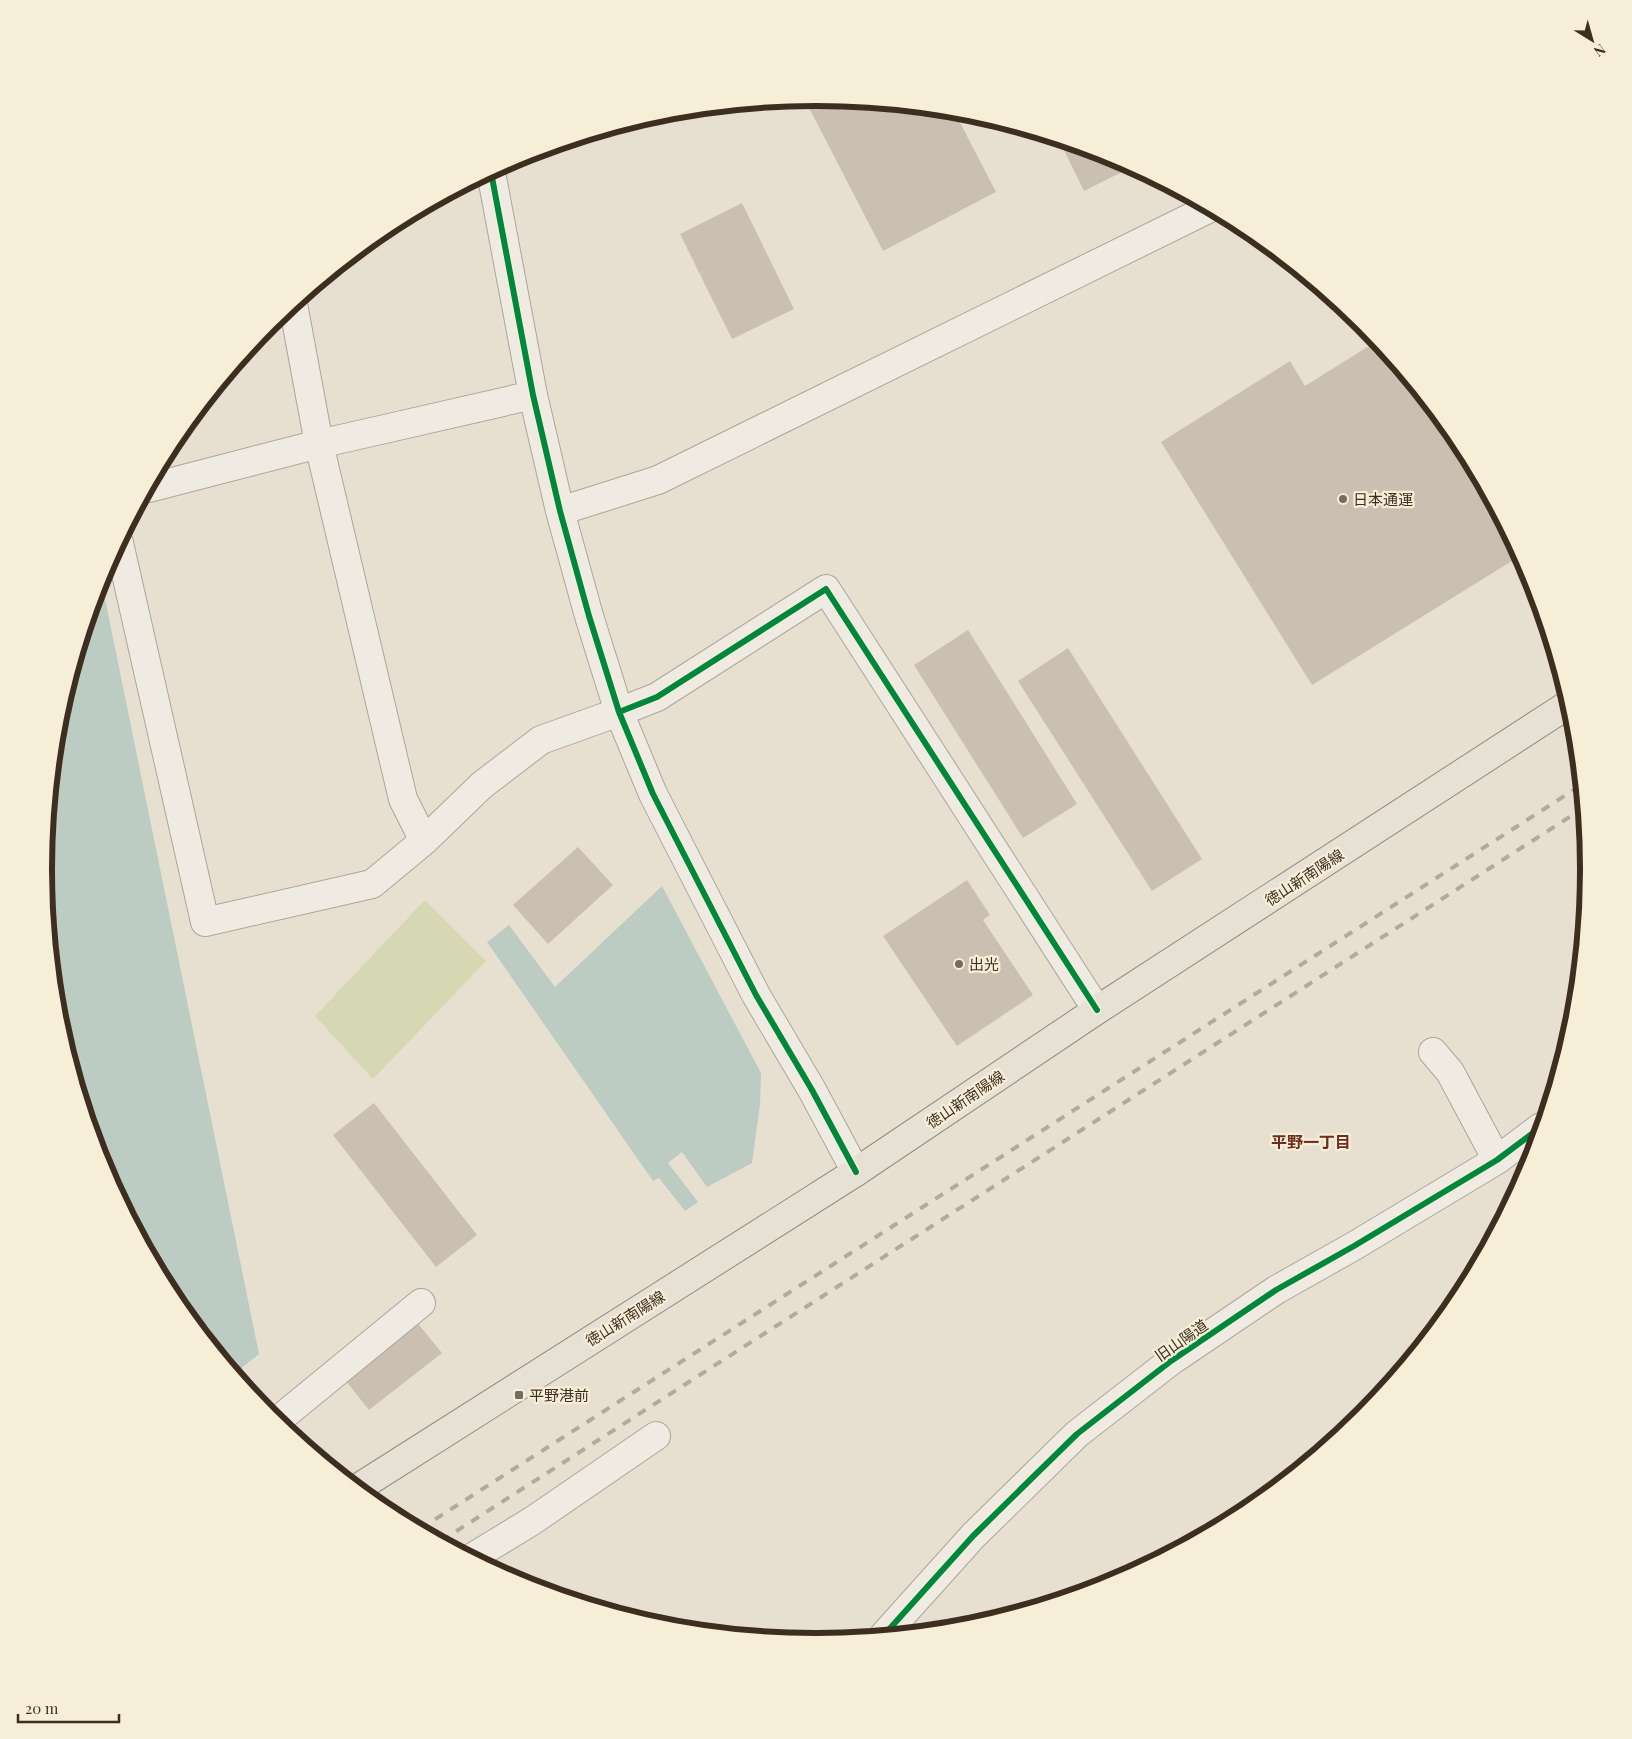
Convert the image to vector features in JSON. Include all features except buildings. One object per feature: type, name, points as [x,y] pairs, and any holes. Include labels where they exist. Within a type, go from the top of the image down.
[{"type":"main road","name":"徳山新南陽線","points":[[364,1484],[856,1172],[1097,1010],[1562,709]]},
{"type":"street","points":[[492,179],[533,395],[560,511],[589,616],[619,712],[653,794],[675,838],[756,995],[812,1090],[856,1172]]},
{"type":"street","points":[[560,511],[658,480],[1203,211]]},
{"type":"street","points":[[295,312],[320,444],[403,799],[424,841]]},
{"type":"street","points":[[156,486],[320,444],[533,395]]},
{"type":"street","points":[[121,554],[204,922],[372,884],[424,841],[482,785],[542,740],[657,697],[826,589],[1097,1010]]},
{"type":"street","points":[[1432,1052],[1450,1072],[1498,1160]]},
{"type":"street","name":"旧山陽道","points":[[890,1629],[973,1536],[1077,1434],[1171,1361],[1276,1290],[1498,1160],[1532,1134]]},
{"type":"street","points":[[283,1416],[421,1302]]},
{"type":"street","points":[[478,1554],[532,1521],[656,1436]]},
{"type":"green space","points":[[425,900],[486,961],[373,1079],[315,1016]]},
{"type":"shaded area","points":[[104,595],[259,1354],[239,1370],[181,1294],[155,1251],[131,1207],[93,1115],[67,1018],[59,969],[54,919],[52,870],[54,820],[59,770],[67,721],[93,624]]},
{"type":"shaded area","points":[[662,886],[761,1073],[760,1104],[752,1163],[707,1187],[682,1152],[668,1163],[698,1202],[685,1211],[659,1178],[653,1181],[487,942],[509,925],[555,987]]},
{"type":"railway","points":[[425,1526],[1575,789]]},
{"type":"railway","points":[[446,1538],[1577,812]]},
{"type":"cycle path","points":[[492,179],[533,395],[560,511],[589,616],[619,712],[653,794],[756,995],[812,1090],[856,1172]]},
{"type":"cycle path","points":[[619,712],[657,697],[826,589],[1097,1010]]},
{"type":"cycle path","points":[[890,1629],[973,1536],[1077,1434],[1171,1361],[1276,1290],[1354,1246],[1497,1160],[1532,1134]]},
{"type":"place","name":"日本通運","points":[[1343,499]]},
{"type":"place","name":"出光","points":[[959,964]]},
{"type":"place","name":"平野港前","points":[[519,1395]]},
{"type":"district","name":"平野一丁目","points":[[1311,1141]]}]
